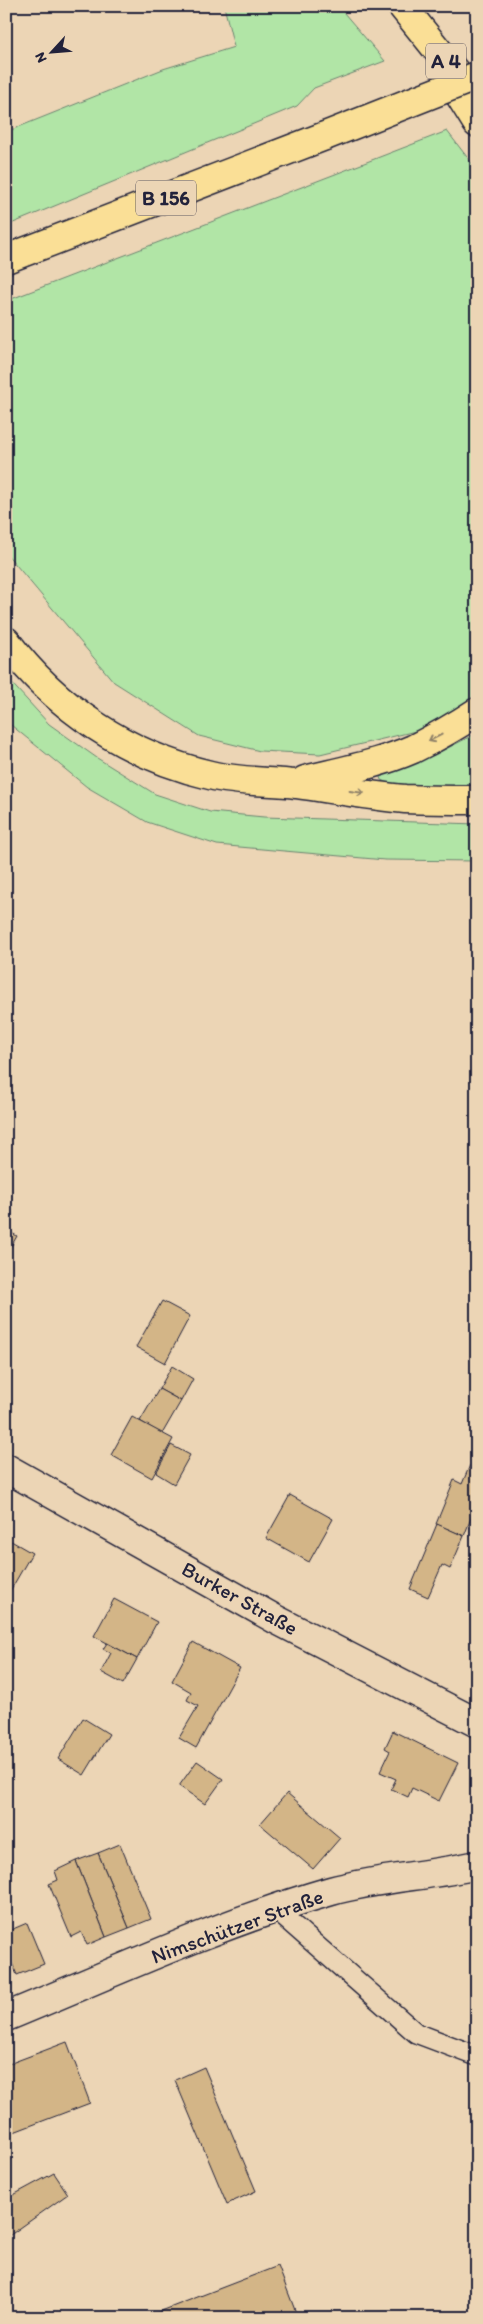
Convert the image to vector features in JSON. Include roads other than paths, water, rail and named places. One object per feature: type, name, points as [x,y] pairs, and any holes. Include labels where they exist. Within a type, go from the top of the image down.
[{"type":"main road","name":"A 4","points":[[409,15],[477,99]]},
{"type":"main road","points":[[409,15],[477,123]]},
{"type":"main road","name":"B 156","points":[[6,260],[477,76]]},
{"type":"main road","points":[[6,641],[23,663],[68,706],[104,731],[134,748],[172,764],[211,775],[250,782],[291,784],[404,799],[477,800]]},
{"type":"main road","points":[[291,784],[374,763],[411,750],[446,732],[477,712]]},
{"type":"street","name":"Burker Straße","points":[[6,1468],[275,1619],[477,1723]]},
{"type":"street","name":"Nimschützer Straße","points":[[6,2017],[227,1926],[332,1891],[390,1879],[445,1872],[477,1865]]},
{"type":"lane","points":[[276,1910],[416,2033],[477,2056]]}]
